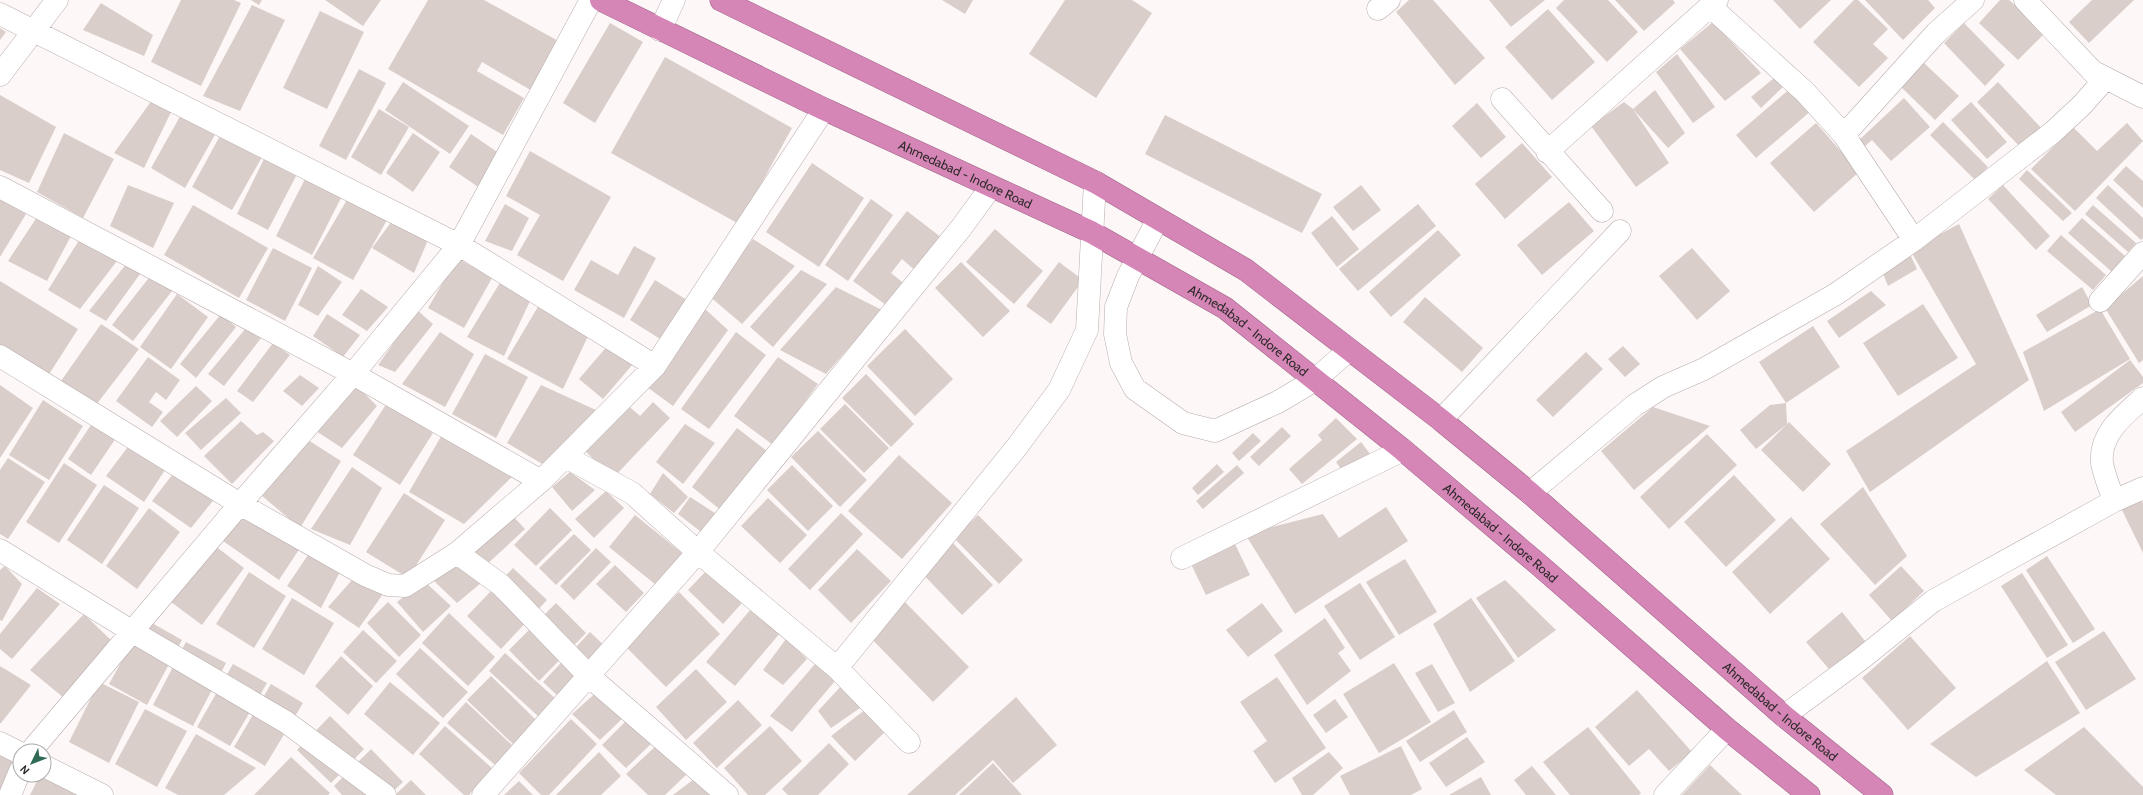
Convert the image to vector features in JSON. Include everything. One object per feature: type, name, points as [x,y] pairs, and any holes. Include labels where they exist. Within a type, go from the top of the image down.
[{"type":"highway","name":"Ahmedabad - Indore Road","points":[[601,0],[824,109],[1091,232],[1225,308],[1403,450],[1538,564],[1727,729],[1809,795]]},
{"type":"highway","name":"Ahmedabad - Indore Road","points":[[721,0],[1094,182],[1246,270],[1441,420],[1530,493],[1784,716],[1882,795]]},
{"type":"street","points":[[0,75],[57,0]]},
{"type":"street","points":[[38,743],[240,504],[353,374],[459,245],[591,0]]},
{"type":"street","points":[[660,30],[674,0]]},
{"type":"street","points":[[1844,134],[1936,33],[1973,0]]},
{"type":"street","points":[[1530,493],[1646,398],[1663,387],[1704,369],[1836,294],[1914,240],[2053,132],[2082,105],[2098,87],[2099,82],[2092,71],[2025,0]]},
{"type":"street","points":[[1547,152],[1714,3],[1805,92],[1844,134],[1914,240]]},
{"type":"street","points":[[0,14],[459,245],[655,366]]},
{"type":"street","points":[[2092,71],[2143,98]]},
{"type":"street","points":[[1502,99],[1547,152],[1602,211]]},
{"type":"street","points":[[0,356],[240,504],[365,575],[388,584],[405,586],[457,553],[541,481],[655,366],[824,109]]},
{"type":"street","points":[[837,668],[1016,448],[1059,390],[1087,330],[1094,182]]},
{"type":"street","points":[[0,187],[353,374],[541,481]]},
{"type":"street","points":[[483,795],[590,676],[698,552],[961,228],[991,187]]},
{"type":"street","points":[[1158,220],[1128,276],[1116,307],[1115,334],[1121,363],[1135,389],[1183,423],[1215,432],[1278,402],[1315,380],[1349,350]]},
{"type":"street","points":[[1441,420],[1620,231]]},
{"type":"street","points":[[2100,301],[2143,253]]},
{"type":"street","points":[[2114,501],[2102,464],[2102,447],[2117,421],[2143,398]]},
{"type":"street","points":[[1182,558],[1403,450]]},
{"type":"street","points":[[566,457],[632,493],[698,552],[837,668],[909,742]]},
{"type":"street","points":[[1784,716],[1861,659],[1933,601],[2114,501],[2143,488]]},
{"type":"street","points":[[0,550],[133,632],[286,722],[385,795]]},
{"type":"street","points":[[457,553],[501,585],[590,676],[727,795]]},
{"type":"street","points":[[1665,795],[1727,729]]},
{"type":"street","points":[[0,743],[12,749]]},
{"type":"street","points":[[52,770],[102,795]]},
{"type":"street","points":[[10,795],[15,783]]},
{"type":"building","points":[[181,0],[234,0],[241,3],[201,86],[151,62]]},
{"type":"building","points":[[251,0],[262,0],[259,5]]},
{"type":"building","points":[[325,0],[381,0],[363,26]]},
{"type":"building","points":[[428,0],[484,0],[562,43],[534,92],[482,62],[477,71],[524,98],[503,135],[388,69]]},
{"type":"building","points":[[942,0],[973,0],[965,14]]},
{"type":"building","points":[[1065,0],[1132,0],[1152,13],[1096,98],[1029,54]]},
{"type":"building","points":[[1409,0],[1433,0],[1485,58],[1455,85],[1396,12]]},
{"type":"building","points":[[1489,0],[1545,0],[1511,27]]},
{"type":"building","points":[[1564,0],[1608,0],[1638,32],[1607,62],[1556,8]]},
{"type":"building","points":[[1615,0],[1673,0],[1675,3],[1644,31]]},
{"type":"building","points":[[1773,0],[1831,0],[1800,29]]},
{"type":"building","points":[[1854,0],[1858,0],[1888,29],[1873,44],[1888,58],[1859,87],[1813,42]]},
{"type":"building","points":[[1865,0],[1928,0],[1935,8],[1903,40]]},
{"type":"building","points":[[2000,0],[2009,0],[2046,32],[2018,60],[1979,23]]},
{"type":"building","points":[[2092,0],[2134,0],[2089,43],[2069,22]]},
{"type":"building","points":[[101,3],[153,35],[144,56],[83,30]]},
{"type":"building","points":[[252,5],[285,20],[240,111],[203,96]]},
{"type":"building","points":[[1548,9],[1595,62],[1552,100],[1505,47]]},
{"type":"building","points":[[320,11],[364,32],[327,109],[283,88]]},
{"type":"building","points":[[1713,22],[1761,73],[1725,101],[1680,49]]},
{"type":"building","points":[[610,23],[643,42],[595,123],[563,103]]},
{"type":"building","points":[[1964,23],[2005,65],[1985,86],[1944,43]]},
{"type":"building","points":[[0,28],[6,32],[0,40]]},
{"type":"building","points":[[1677,54],[1715,107],[1693,123],[1656,72]]},
{"type":"building","points":[[665,57],[792,128],[739,224],[611,153]]},
{"type":"building","points":[[1923,62],[1959,96],[1935,120],[1900,86]]},
{"type":"building","points":[[359,69],[386,83],[346,160],[319,146]]},
{"type":"building","points":[[1774,78],[1783,87],[1761,108],[1751,97]]},
{"type":"building","points":[[403,82],[469,126],[450,154],[385,110]]},
{"type":"building","points":[[1998,82],[2044,131],[2023,150],[1977,102]]},
{"type":"building","points":[[1792,87],[1812,110],[1756,158],[1736,135]]},
{"type":"building","points":[[1655,90],[1685,133],[1668,148],[1633,109]]},
{"type":"building","points":[[0,95],[56,127],[29,183],[0,170]]},
{"type":"building","points":[[1904,98],[1930,127],[1891,161],[1872,140],[1863,148],[1857,142]]},
{"type":"building","points":[[152,100],[172,110],[144,168],[114,153]]},
{"type":"building","points":[[1624,102],[1633,109],[1669,163],[1636,187],[1591,126]]},
{"type":"building","points":[[1971,102],[2007,142],[1987,159],[1951,120]]},
{"type":"building","points":[[1477,103],[1506,137],[1481,158],[1452,126]]},
{"type":"building","points":[[379,109],[409,127],[381,175],[351,157]]},
{"type":"building","points":[[182,113],[216,133],[185,188],[151,168]]},
{"type":"building","points":[[1165,115],[1322,194],[1302,233],[1145,154]]},
{"type":"building","points":[[1943,122],[1988,167],[1975,180],[1930,135]]},
{"type":"building","points":[[1816,123],[1859,172],[1814,212],[1770,163]]},
{"type":"building","points":[[2127,123],[2143,141],[2075,211],[2031,169],[2073,127],[2097,151]]},
{"type":"building","points":[[64,133],[114,159],[83,218],[37,192]]},
{"type":"building","points":[[413,133],[440,152],[413,192],[386,173]]},
{"type":"building","points":[[221,134],[262,157],[232,210],[192,187]]},
{"type":"building","points":[[471,134],[503,156],[481,189],[449,167]]},
{"type":"building","points":[[1522,143],[1552,177],[1505,219],[1475,184]]},
{"type":"building","points":[[530,151],[611,197],[563,281],[517,255],[540,215],[506,196]]},
{"type":"building","points":[[264,159],[296,176],[268,230],[237,214]]},
{"type":"building","points":[[812,163],[864,198],[819,267],[766,232]]},
{"type":"building","points":[[2126,166],[2143,181],[2143,208],[2113,180]]},
{"type":"building","points":[[2027,170],[2072,213],[2063,221],[2019,179]]},
{"type":"building","points":[[306,177],[342,196],[312,255],[276,236]]},
{"type":"building","points":[[128,185],[174,203],[153,248],[110,226]]},
{"type":"building","points":[[1361,185],[1381,210],[1353,231],[1333,207]]},
{"type":"building","points":[[2003,185],[2050,236],[2036,250],[1988,199]]},
{"type":"building","points":[[2108,185],[2143,218],[2143,238],[2141,240],[2096,198]]},
{"type":"building","points":[[348,198],[387,220],[353,280],[313,258]]},
{"type":"building","points":[[0,199],[26,214],[0,257]]},
{"type":"building","points":[[871,199],[893,215],[848,281],[825,265]]},
{"type":"building","points":[[1569,202],[1594,231],[1542,275],[1517,245]]},
{"type":"building","points":[[505,204],[529,218],[512,251],[485,241]]},
{"type":"building","points":[[1418,204],[1436,226],[1358,291],[1339,269]]},
{"type":"building","points":[[193,205],[268,248],[239,298],[164,255]]},
{"type":"building","points":[[2093,205],[2136,243],[2128,252],[2085,214]]},
{"type":"building","points":[[907,211],[942,238],[917,272],[902,259],[891,273],[907,286],[890,308],[853,281]]},
{"type":"building","points":[[39,214],[71,236],[47,281],[8,261]]},
{"type":"building","points":[[1332,216],[1359,249],[1337,267],[1311,233]]},
{"type":"building","points":[[2082,218],[2125,256],[2112,272],[2068,233]]},
{"type":"building","points":[[392,221],[428,240],[414,273],[372,248]]},
{"type":"building","points":[[1959,224],[2029,380],[1870,492],[1846,451],[1976,364],[1910,250]]},
{"type":"building","points":[[995,229],[1043,271],[1014,304],[966,262]]},
{"type":"building","points":[[1438,230],[1461,255],[1391,317],[1369,292]]},
{"type":"building","points":[[2061,235],[2106,275],[2093,290],[2047,251]]},
{"type":"building","points":[[81,237],[120,257],[80,309],[48,290]]},
{"type":"building","points":[[753,239],[795,266],[742,324],[708,295]]},
{"type":"building","points":[[634,246],[656,258],[624,318],[574,290],[591,260],[618,275]]},
{"type":"building","points":[[273,248],[312,268],[285,321],[246,300]]},
{"type":"building","points":[[1692,248],[1730,291],[1697,320],[1659,276]]},
{"type":"building","points":[[1908,250],[1917,269],[1888,286],[1880,266]]},
{"type":"building","points":[[457,258],[492,278],[464,328],[428,308]]},
{"type":"building","points":[[961,262],[1010,311],[983,337],[935,288]]},
{"type":"building","points":[[1059,262],[1083,280],[1051,324],[1026,306]]},
{"type":"building","points":[[127,263],[143,270],[106,321],[89,311]]},
{"type":"building","points":[[318,266],[342,282],[318,316],[298,305]]},
{"type":"building","points":[[801,270],[827,284],[773,347],[750,327]]},
{"type":"building","points":[[151,275],[172,291],[133,341],[112,325]]},
{"type":"building","points":[[2143,276],[2143,360],[2139,363],[2105,308]]},
{"type":"building","points":[[655,280],[690,302],[665,342],[630,320]]},
{"type":"building","points":[[0,281],[78,329],[46,379],[0,351]]},
{"type":"building","points":[[501,281],[531,299],[504,356],[467,337]]},
{"type":"building","points":[[836,287],[882,310],[826,374],[780,350]]},
{"type":"building","points":[[2082,287],[2092,305],[2047,332],[2036,315]]},
{"type":"building","points":[[361,289],[388,307],[367,331],[342,315]]},
{"type":"building","points":[[1871,291],[1886,305],[1839,338],[1827,321]]},
{"type":"building","points":[[177,294],[208,317],[171,369],[140,347]]},
{"type":"building","points":[[1425,297],[1483,348],[1462,372],[1403,322]]},
{"type":"building","points":[[1923,304],[1958,358],[1898,396],[1863,343]]},
{"type":"building","points":[[539,305],[589,334],[563,389],[507,359]]},
{"type":"building","points":[[705,309],[728,330],[673,406],[647,387]]},
{"type":"building","points":[[2100,309],[2130,359],[2044,411],[2023,352]]},
{"type":"building","points":[[417,310],[433,324],[395,372],[378,365]]},
{"type":"building","points":[[221,314],[236,327],[196,378],[180,364]]},
{"type":"building","points":[[327,314],[360,335],[343,357],[313,336]]},
{"type":"building","points":[[101,324],[139,349],[96,405],[61,381]]},
{"type":"building","points":[[1813,326],[1840,367],[1786,403],[1759,362]]},
{"type":"building","points":[[246,328],[262,337],[224,386],[208,374]]},
{"type":"building","points":[[905,329],[953,379],[915,416],[867,366]]},
{"type":"building","points":[[440,332],[474,354],[445,407],[402,384]]},
{"type":"building","points":[[736,332],[766,355],[709,429],[681,409]]},
{"type":"building","points":[[273,343],[290,355],[253,402],[237,391]]},
{"type":"building","points":[[609,344],[633,364],[603,399],[579,379]]},
{"type":"building","points":[[1623,346],[1640,364],[1625,377],[1608,359]]},
{"type":"building","points":[[1586,352],[1603,369],[1553,417],[1536,400]]},
{"type":"building","points":[[485,354],[528,377],[496,438],[452,414]]},
{"type":"building","points":[[148,357],[180,380],[166,400],[156,392],[149,402],[163,412],[152,427],[116,401]]},
{"type":"building","points":[[778,357],[818,384],[773,445],[734,416]]},
{"type":"building","points":[[2130,360],[2143,377],[2143,383],[2075,432],[2061,412]]},
{"type":"building","points":[[866,374],[914,424],[891,447],[842,398]]},
{"type":"building","points":[[300,375],[319,388],[302,406],[283,391]]},
{"type":"building","points":[[354,383],[377,406],[342,448],[316,431]]},
{"type":"building","points":[[0,385],[33,408],[0,458]]},
{"type":"building","points":[[541,385],[596,410],[544,465],[507,443]]},
{"type":"building","points":[[196,386],[212,401],[177,437],[160,421]]},
{"type":"building","points":[[226,398],[241,413],[201,450],[185,433]]},
{"type":"building","points":[[43,400],[83,426],[49,480],[9,455]]},
{"type":"building","points":[[624,402],[640,416],[653,402],[670,418],[613,478],[581,447]]},
{"type":"building","points":[[387,403],[433,433],[400,485],[353,455]]},
{"type":"building","points":[[1786,403],[1787,424],[1756,449],[1740,430],[1770,405]]},
{"type":"building","points":[[845,404],[889,448],[864,473],[820,429]]},
{"type":"building","points":[[1653,407],[1710,426],[1634,490],[1601,451]]},
{"type":"building","points":[[1336,418],[1357,439],[1302,484],[1289,469],[1322,440],[1318,435]]},
{"type":"building","points":[[241,421],[257,435],[263,432],[274,441],[232,484],[204,456]]},
{"type":"building","points":[[93,422],[116,438],[91,475],[68,459]]},
{"type":"building","points":[[1789,422],[1831,464],[1803,492],[1761,450]]},
{"type":"building","points":[[685,424],[715,443],[683,484],[656,462]]},
{"type":"building","points":[[1282,427],[1291,436],[1259,466],[1250,457]]},
{"type":"building","points":[[737,428],[767,451],[722,511],[692,487]]},
{"type":"building","points":[[818,431],[867,480],[840,507],[791,457]]},
{"type":"building","points":[[443,433],[518,471],[464,524],[409,492]]},
{"type":"building","points":[[1253,433],[1261,441],[1239,461],[1232,453]]},
{"type":"building","points":[[1707,434],[1737,465],[1669,529],[1640,497]]},
{"type":"building","points":[[308,440],[341,461],[300,528],[261,495]]},
{"type":"building","points":[[1361,442],[1371,455],[1345,475],[1336,462]]},
{"type":"building","points":[[130,444],[167,467],[144,502],[106,476]]},
{"type":"building","points":[[899,455],[952,503],[902,559],[848,511]]},
{"type":"building","points":[[8,458],[45,482],[8,539],[0,534],[0,470]]},
{"type":"building","points":[[64,463],[97,485],[59,543],[26,522]]},
{"type":"building","points":[[1217,464],[1224,472],[1198,495],[1192,488]]},
{"type":"building","points":[[792,465],[833,506],[808,531],[767,490]]},
{"type":"building","points":[[1237,465],[1244,473],[1203,509],[1196,501]]},
{"type":"building","points":[[352,467],[382,488],[350,545],[311,529]]},
{"type":"building","points":[[176,470],[216,497],[191,528],[152,501]]},
{"type":"building","points":[[570,472],[595,490],[572,511],[552,487]]},
{"type":"building","points":[[663,473],[688,497],[674,513],[650,494]]},
{"type":"building","points":[[1734,475],[1776,520],[1726,567],[1684,522]]},
{"type":"building","points":[[104,485],[139,508],[102,564],[67,540]]},
{"type":"building","points":[[1863,487],[1907,556],[1875,585],[1820,524]]},
{"type":"building","points":[[606,491],[624,508],[594,538],[575,519]]},
{"type":"building","points":[[404,493],[445,520],[408,578],[366,552]]},
{"type":"building","points":[[690,497],[718,515],[705,535],[678,514]]},
{"type":"building","points":[[768,498],[807,535],[780,563],[741,526]]},
{"type":"building","points":[[2140,498],[2143,503],[2143,553],[2121,508]]},
{"type":"building","points":[[1386,507],[1408,541],[1295,614],[1245,534],[1323,514],[1339,538]]},
{"type":"building","points":[[149,508],[180,532],[137,589],[106,566]]},
{"type":"building","points":[[550,508],[572,530],[536,566],[514,545]]},
{"type":"building","points":[[841,513],[863,534],[810,590],[788,569]]},
{"type":"building","points":[[240,514],[300,548],[279,580],[223,541]]},
{"type":"building","points":[[512,515],[525,529],[484,567],[471,553]]},
{"type":"building","points":[[635,515],[687,557],[661,589],[609,547]]},
{"type":"building","points":[[978,515],[1023,560],[999,584],[954,538]]},
{"type":"building","points":[[1791,517],[1830,559],[1770,614],[1732,572]]},
{"type":"building","points":[[574,534],[591,550],[556,585],[539,568]]},
{"type":"building","points":[[950,540],[993,585],[962,615],[919,570]]},
{"type":"building","points":[[210,542],[244,568],[202,625],[167,599]]},
{"type":"building","points":[[1235,544],[1250,575],[1206,595],[1191,564]]},
{"type":"building","points":[[596,548],[611,562],[574,600],[560,586]]},
{"type":"building","points":[[857,549],[891,581],[851,623],[818,590]]},
{"type":"building","points":[[308,555],[341,570],[321,608],[287,586]]},
{"type":"building","points":[[2047,556],[2095,629],[2073,643],[2026,570]]},
{"type":"building","points":[[1405,559],[1437,612],[1399,635],[1366,582]]},
{"type":"building","points":[[456,561],[481,583],[457,603],[432,579]]},
{"type":"building","points":[[615,565],[644,593],[626,612],[596,584]]},
{"type":"building","points":[[5,566],[22,584],[2,621],[0,620],[0,570]]},
{"type":"building","points":[[1901,566],[1924,591],[1892,621],[1869,595]]},
{"type":"building","points":[[513,568],[547,600],[501,649],[467,616]]},
{"type":"building","points":[[708,569],[742,603],[723,624],[688,590]]},
{"type":"building","points":[[249,572],[286,596],[254,648],[216,624]]},
{"type":"building","points":[[2022,573],[2068,645],[2047,658],[2001,586]]},
{"type":"building","points":[[353,579],[383,594],[359,628],[328,607]]},
{"type":"building","points":[[1505,580],[1556,630],[1518,658],[1476,598]]},
{"type":"building","points":[[424,581],[451,606],[423,632],[397,602]]},
{"type":"building","points":[[1360,583],[1395,637],[1360,660],[1324,606]]},
{"type":"building","points":[[37,588],[60,604],[12,659],[0,649],[0,634]]},
{"type":"building","points":[[679,592],[720,634],[666,687],[625,646]]},
{"type":"building","points":[[292,598],[334,623],[304,675],[262,649]]},
{"type":"building","points":[[901,598],[969,667],[933,702],[866,633]]},
{"type":"building","points":[[1471,598],[1515,661],[1470,692],[1433,624]]},
{"type":"building","points":[[388,602],[421,635],[399,657],[367,623]]},
{"type":"building","points":[[556,603],[586,633],[539,681],[509,650]]},
{"type":"building","points":[[1262,603],[1283,631],[1248,657],[1226,630]]},
{"type":"building","points":[[751,609],[781,632],[735,686],[706,662]]},
{"type":"building","points":[[1842,612],[1869,646],[1834,675],[1806,642]]},
{"type":"building","points":[[449,613],[495,657],[468,686],[422,643]]},
{"type":"building","points":[[84,614],[117,646],[64,698],[30,670]]},
{"type":"building","points":[[1325,618],[1345,648],[1338,653],[1351,671],[1307,705],[1274,655]]},
{"type":"building","points":[[145,619],[182,640],[147,705],[109,684]]},
{"type":"building","points":[[363,630],[397,661],[376,683],[343,652]]},
{"type":"building","points":[[2104,631],[2136,679],[2086,710],[2055,662]]},
{"type":"building","points":[[590,632],[609,650],[561,699],[543,682]]},
{"type":"building","points":[[1910,636],[1956,688],[1908,730],[1862,678]]},
{"type":"building","points":[[786,639],[807,659],[783,685],[763,670]]},
{"type":"building","points":[[186,642],[226,663],[193,726],[153,705]]},
{"type":"building","points":[[420,648],[468,692],[443,718],[396,674]]},
{"type":"building","points":[[505,653],[557,700],[540,718],[489,671]]},
{"type":"building","points":[[341,656],[373,686],[348,715],[315,686]]},
{"type":"building","points":[[2047,661],[2080,713],[1976,777],[1930,744]]},
{"type":"building","points":[[1394,663],[1431,722],[1379,753],[1343,694]]},
{"type":"building","points":[[233,664],[267,683],[230,746],[197,727]]},
{"type":"building","points":[[815,664],[835,681],[792,732],[770,716]]},
{"type":"building","points":[[1432,664],[1455,703],[1438,712],[1415,673]]},
{"type":"building","points":[[0,666],[31,685],[1,723],[0,723]]},
{"type":"building","points":[[696,669],[727,702],[686,740],[656,707]]},
{"type":"building","points":[[491,676],[536,720],[513,744],[467,700]]},
{"type":"building","points":[[1277,677],[1326,748],[1275,783],[1253,751],[1267,741],[1240,702]]},
{"type":"building","points":[[99,682],[139,702],[109,763],[69,742]]},
{"type":"building","points":[[390,682],[440,723],[413,755],[364,714]]},
{"type":"building","points":[[271,684],[303,703],[265,766],[234,747]]},
{"type":"building","points":[[842,685],[863,706],[831,728],[818,711]]},
{"type":"building","points":[[599,690],[625,716],[600,740],[572,714]]},
{"type":"building","points":[[1637,690],[1692,752],[1669,771],[1649,749],[1629,766],[1595,727]]},
{"type":"building","points":[[1016,697],[1057,745],[1013,783],[993,760],[955,795],[907,795]]},
{"type":"building","points":[[1335,699],[1348,717],[1326,733],[1313,715]]},
{"type":"building","points":[[738,700],[762,725],[717,768],[693,743]]},
{"type":"building","points":[[466,702],[512,745],[495,765],[447,723]]},
{"type":"building","points":[[145,709],[187,731],[157,787],[115,764]]},
{"type":"building","points":[[866,709],[887,730],[855,761],[831,736]]},
{"type":"building","points":[[1454,710],[1467,732],[1420,762],[1406,741]]},
{"type":"building","points":[[330,716],[364,749],[331,783],[297,750]]},
{"type":"building","points":[[571,719],[597,744],[549,795],[541,795],[519,773]]},
{"type":"building","points":[[628,719],[654,741],[626,768],[602,745]]},
{"type":"building","points":[[445,726],[493,769],[469,795],[464,795],[419,754]]},
{"type":"building","points":[[770,726],[802,761],[765,795],[748,795],[724,768]]},
{"type":"building","points":[[1588,727],[1641,793],[1639,795],[1570,795],[1543,762]]},
{"type":"building","points":[[2084,727],[2143,787],[2143,795],[2056,795],[2024,770]]},
{"type":"building","points":[[196,734],[256,768],[224,795],[178,795],[165,788]]},
{"type":"building","points":[[1467,737],[1485,762],[1446,787],[1429,763]]},
{"type":"building","points":[[829,743],[849,764],[818,795],[788,795],[782,789]]},
{"type":"building","points":[[658,744],[687,774],[665,795],[648,795],[626,774]]},
{"type":"building","points":[[1401,746],[1422,789],[1411,795],[1350,795],[1340,776]]},
{"type":"building","points":[[371,749],[403,782],[389,795],[342,795],[334,786]]},
{"type":"building","points":[[0,751],[12,758],[12,775],[0,795]]},
{"type":"building","points":[[599,752],[621,776],[601,795],[556,795]]},
{"type":"building","points":[[1329,752],[1343,768],[1313,795],[1302,795],[1292,778]]},
{"type":"building","points":[[291,757],[330,793],[328,795],[254,795]]},
{"type":"building","points":[[993,763],[1022,795],[959,795]]},
{"type":"building","points":[[1710,765],[1742,795],[1682,795]]},
{"type":"building","points":[[1532,766],[1556,795],[1526,795],[1514,780]]},
{"type":"building","points":[[1481,777],[1491,795],[1449,795]]},
{"type":"building","points":[[694,779],[711,795],[673,795]]},
{"type":"building","points":[[411,780],[426,795],[395,795]]},
{"type":"building","points":[[52,781],[81,795],[30,795],[36,783],[52,783]]},
{"type":"building","points":[[519,781],[533,795],[504,795]]}]
